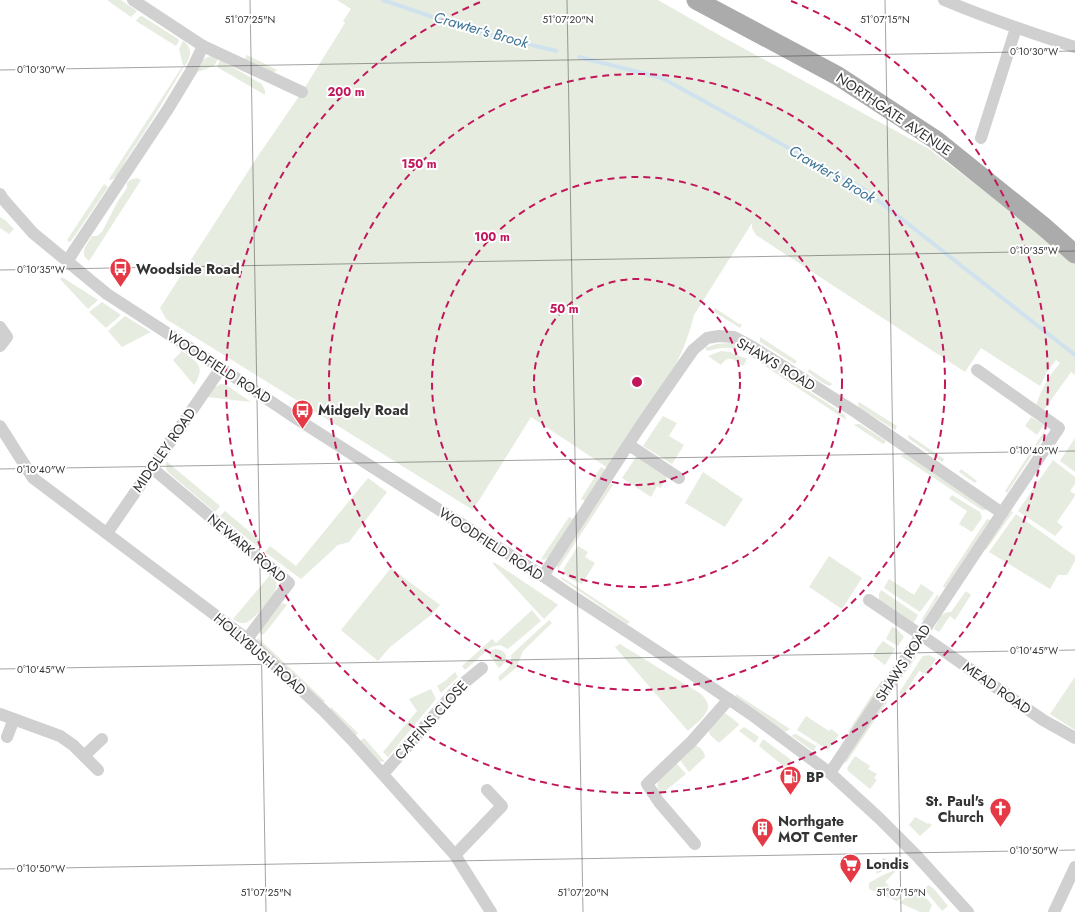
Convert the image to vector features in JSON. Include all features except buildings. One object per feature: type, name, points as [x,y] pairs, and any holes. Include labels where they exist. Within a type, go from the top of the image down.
[{"type":"main road","name":"NORTHGATE AVENUE","points":[[696,0],[838,76],[936,140],[1043,226],[1075,254]]},
{"type":"street","points":[[133,0],[203,46],[302,92]]},
{"type":"street","points":[[944,0],[1016,28],[1075,47]]},
{"type":"street","points":[[981,138],[1016,28]]},
{"type":"street","points":[[67,262],[168,109],[191,71],[203,46]]},
{"type":"street","name":"WOODFIELD ROAD","points":[[1,198],[33,234],[107,294],[297,419],[543,576],[689,672],[757,719],[830,773],[879,818],[968,912]]},
{"type":"street","points":[[0,327],[7,337],[0,346]]},
{"type":"street","name":"SHAWS ROAD","points":[[543,576],[639,428],[693,350],[707,338],[719,336],[734,338],[751,346],[857,413],[1002,513]]},
{"type":"street","name":"MIDGLEY ROAD","points":[[107,533],[221,368]]},
{"type":"street","name":"SHAWS ROAD","points":[[830,773],[1059,428],[977,370]]},
{"type":"street","name":"HOLLYBUSH ROAD","points":[[0,426],[33,478],[247,639],[323,710],[455,854],[491,912]]},
{"type":"street","points":[[629,445],[679,478]]},
{"type":"street","name":"NEWARK ROAD","points":[[152,468],[289,583],[247,639]]},
{"type":"street","name":"MEAD ROAD","points":[[869,600],[1043,720],[1075,738]]},
{"type":"street","name":"CAFFINS CLOSE","points":[[382,774],[458,687],[482,668]]},
{"type":"street","points":[[695,844],[659,802],[647,784],[692,741],[729,699]]},
{"type":"street","points":[[0,714],[60,736],[73,745],[98,770]]},
{"type":"street","points":[[7,737],[14,719]]},
{"type":"street","points":[[84,756],[102,739]]},
{"type":"street","points":[[455,854],[502,806],[487,790]]},
{"type":"street","points":[[1054,912],[1075,867]]},
{"type":"shaded area","points":[[107,0],[121,0],[137,11],[131,17]]},
{"type":"shaded area","points":[[337,0],[658,0],[719,35],[929,149],[1020,218],[1075,264],[1075,375],[1071,372],[1044,410],[1036,405],[1046,383],[1060,363],[1056,360],[1047,372],[1040,386],[981,348],[965,372],[756,235],[752,228],[752,223],[694,315],[691,328],[676,364],[608,468],[531,417],[473,510],[166,319],[160,308],[258,156],[302,92],[345,23],[343,21],[351,9]]},
{"type":"shaded area","points":[[142,16],[178,39],[179,41],[176,46],[136,21]]},
{"type":"shaded area","points":[[183,41],[190,49],[190,56],[185,66],[183,65],[179,49]]},
{"type":"shaded area","points":[[247,55],[277,70],[271,73],[244,60]]},
{"type":"shaded area","points":[[212,56],[218,59],[214,66],[197,72],[202,61]]},
{"type":"shaded area","points":[[220,60],[262,84],[265,95],[217,67]]},
{"type":"shaded area","points":[[182,67],[183,68],[149,125],[127,158],[119,174],[111,180],[109,179]]},
{"type":"shaded area","points":[[137,178],[141,180],[89,261],[84,255],[84,249],[92,236],[97,236],[102,232],[118,201],[127,188],[127,183],[130,180]]},
{"type":"shaded area","points":[[104,184],[108,187],[69,242],[67,240]]},
{"type":"shaded area","points":[[0,217],[14,229],[9,234],[0,228]]},
{"type":"shaded area","points":[[62,277],[98,300],[88,309],[60,279]]},
{"type":"shaded area","points":[[102,302],[121,315],[106,328],[89,312]]},
{"type":"shaded area","points":[[715,308],[739,324],[742,324],[740,328],[713,311]]},
{"type":"shaded area","points":[[125,316],[151,332],[122,347],[108,331]]},
{"type":"shaded area","points":[[760,337],[797,361],[795,364],[760,342]]},
{"type":"shaded area","points":[[729,343],[745,349],[845,415],[846,420],[744,352],[726,348],[707,351],[705,348],[716,344]]},
{"type":"shaded area","points":[[182,351],[196,362],[200,369],[198,379],[194,385],[173,360]]},
{"type":"shaded area","points":[[721,351],[730,352],[747,359],[743,366],[732,359],[727,360],[721,365],[708,356]]},
{"type":"shaded area","points":[[809,369],[833,384],[829,386],[820,381],[808,372]]},
{"type":"shaded area","points":[[221,384],[226,385],[251,402],[207,397],[215,387]]},
{"type":"shaded area","points":[[859,402],[897,426],[895,430],[859,407]]},
{"type":"shaded area","points":[[663,416],[677,423],[669,436],[684,445],[672,464],[643,446]]},
{"type":"shaded area","points":[[1031,417],[1044,425],[1037,435],[1025,426]]},
{"type":"shaded area","points":[[860,424],[886,441],[883,444],[854,425]]},
{"type":"shaded area","points":[[1045,430],[1043,438],[1007,493],[1005,491]]},
{"type":"shaded area","points":[[909,435],[944,459],[942,462],[908,438]]},
{"type":"shaded area","points":[[1075,438],[1075,472],[1060,461]]},
{"type":"shaded area","points":[[905,454],[982,504],[987,510],[982,510],[901,456]]},
{"type":"shaded area","points":[[636,457],[640,458],[667,477],[661,488],[657,486],[651,497],[622,478]]},
{"type":"shaded area","points":[[1053,460],[1075,477],[1075,484],[1070,491],[1075,494],[1075,496],[1057,522],[1063,527],[1055,536],[1018,511]]},
{"type":"shaded area","points":[[166,461],[220,506],[215,512],[169,473],[166,469]]},
{"type":"shaded area","points":[[601,467],[606,470],[585,501],[581,499]]},
{"type":"shaded area","points":[[961,469],[977,481],[975,483],[959,472]]},
{"type":"shaded area","points":[[703,472],[743,499],[725,527],[685,503]]},
{"type":"shaded area","points":[[368,478],[387,492],[349,542],[338,545],[301,579],[265,552],[270,546],[296,566]]},
{"type":"shaded area","points":[[611,483],[613,485],[558,569],[557,565],[559,560]]},
{"type":"shaded area","points":[[952,495],[980,512],[982,518],[972,532],[959,524],[967,511],[949,499]]},
{"type":"shaded area","points":[[225,511],[262,542],[258,547],[220,516]]},
{"type":"shaded area","points":[[1011,511],[1013,512],[986,550],[984,548]]},
{"type":"shaded area","points":[[1016,514],[1075,556],[1075,561],[1067,575],[1058,575],[1050,589],[989,552]]},
{"type":"shaded area","points":[[569,517],[573,519],[550,555],[542,560],[541,559]]},
{"type":"shaded area","points":[[987,519],[990,520],[945,588],[943,586]]},
{"type":"shaded area","points":[[578,546],[588,552],[585,557],[595,563],[582,584],[572,580],[564,571],[564,568]]},
{"type":"shaded area","points":[[829,556],[862,578],[842,609],[809,587]]},
{"type":"shaded area","points":[[494,562],[558,605],[544,619],[493,564]]},
{"type":"shaded area","points":[[391,568],[440,605],[431,615],[390,647],[378,661],[341,630]]},
{"type":"shaded area","points":[[270,575],[276,580],[276,588],[264,607],[247,622],[241,623],[233,619]]},
{"type":"shaded area","points":[[562,577],[630,622],[627,624],[563,580],[561,578]]},
{"type":"shaded area","points":[[889,579],[914,595],[921,584],[934,593],[920,612],[884,588]]},
{"type":"shaded area","points":[[881,590],[918,615],[914,622],[911,623],[879,603],[879,594]]},
{"type":"shaded area","points":[[966,591],[971,595],[955,620],[950,616],[939,632],[934,629],[940,617],[944,613],[951,612]]},
{"type":"shaded area","points":[[937,595],[939,596],[923,621],[922,619]]},
{"type":"shaded area","points":[[283,603],[287,605],[262,635],[259,632]]},
{"type":"shaded area","points":[[532,610],[541,621],[508,649],[500,645],[491,647],[465,670],[462,666],[492,639],[496,643]]},
{"type":"shaded area","points":[[549,620],[552,623],[523,651],[516,668],[500,681],[498,677],[510,665],[511,655]]},
{"type":"shaded area","points":[[892,627],[898,630],[904,637],[898,646],[886,639]]},
{"type":"shaded area","points":[[258,638],[325,701],[322,704],[257,642]]},
{"type":"shaded area","points":[[883,641],[895,649],[885,665],[873,656]]},
{"type":"shaded area","points":[[620,644],[701,694],[708,705],[708,709],[701,720],[688,731],[615,647]]},
{"type":"shaded area","points":[[496,649],[504,652],[506,657],[499,668],[489,654],[492,650]]},
{"type":"shaded area","points":[[914,655],[916,657],[894,689],[892,687]]},
{"type":"shaded area","points":[[929,655],[936,659],[926,674],[919,671],[903,696],[899,693],[922,657]]},
{"type":"shaded area","points":[[455,672],[458,677],[441,693],[437,686]]},
{"type":"shaded area","points":[[1075,677],[1075,730],[1050,714]]},
{"type":"shaded area","points":[[881,681],[884,682],[851,733],[848,732]]},
{"type":"shaded area","points":[[431,689],[436,699],[388,757],[383,752],[417,711],[409,699]]},
{"type":"shaded area","points":[[736,694],[790,729],[785,732],[735,697]]},
{"type":"shaded area","points":[[884,699],[887,702],[846,763],[844,762]]},
{"type":"shaded area","points":[[331,707],[358,733],[356,735],[353,735],[329,711]]},
{"type":"shaded area","points":[[725,713],[739,725],[719,743],[710,735],[709,731],[721,715]]},
{"type":"shaded area","points":[[806,716],[829,731],[831,729],[839,735],[828,750],[797,730]]},
{"type":"shaded area","points":[[744,727],[759,737],[755,743],[739,731]]},
{"type":"shaded area","points":[[794,734],[816,746],[814,752],[792,736]]},
{"type":"shaded area","points":[[364,738],[385,762],[376,761],[359,742]]},
{"type":"shaded area","points":[[763,739],[790,759],[791,762],[786,768],[759,746]]},
{"type":"shaded area","points":[[695,745],[702,750],[705,757],[689,772],[680,760]]},
{"type":"shaded area","points":[[855,756],[870,766],[868,769],[877,774],[874,778],[877,780],[870,789],[848,771],[847,768]]},
{"type":"shaded area","points":[[676,763],[686,774],[660,795],[658,784],[661,776]]},
{"type":"shaded area","points":[[915,817],[932,825],[920,836],[909,825]]},
{"type":"shaded area","points":[[883,858],[885,858],[892,867],[876,874],[879,865]]},
{"type":"shaded area","points":[[895,870],[895,872],[885,882],[901,898],[897,901],[869,889],[869,883]]},
{"type":"shaded area","points":[[929,885],[948,906],[942,911],[924,889]]},
{"type":"shaded area","points":[[917,887],[932,905],[929,912],[920,912],[900,903]]},
{"type":"waterway","name":"Crawter's Brook","points":[[383,0],[468,29],[556,51]]},
{"type":"waterway","name":"Crawter's Brook","points":[[579,57],[662,78],[865,190],[1075,355]]},
{"type":"place","name":"Woodside Road","points":[[121,288]]},
{"type":"place","name":"Midgely Road","points":[[302,430]]},
{"type":"place","name":"BP","points":[[790,796]]},
{"type":"place","name":"St. Paul's Church","points":[[1000,828]]},
{"type":"place","name":"Northgate MOT Center","points":[[762,848]]},
{"type":"place","name":"Londis","points":[[851,884]]}]
